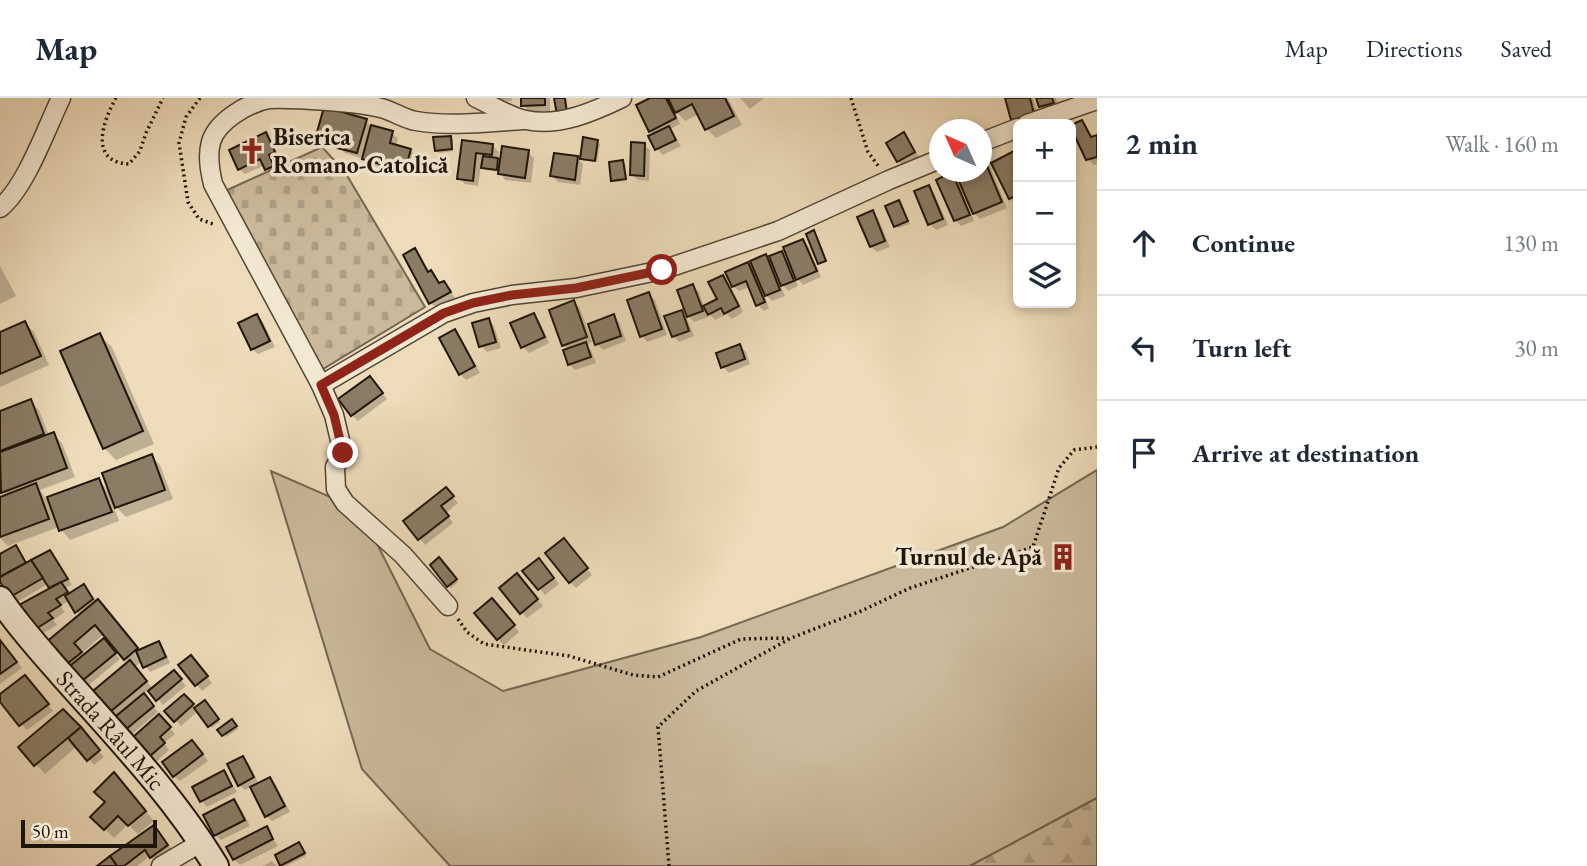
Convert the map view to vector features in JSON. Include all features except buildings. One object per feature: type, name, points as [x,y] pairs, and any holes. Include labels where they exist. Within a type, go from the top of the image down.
[{"type":"street","points":[[0,208],[11,199],[61,98]]},
{"type":"street","points":[[29,165],[48,148],[74,98]]},
{"type":"street","points":[[476,98],[523,120]]},
{"type":"street","points":[[449,606],[403,555],[345,503],[336,489],[335,467],[343,453],[334,415],[321,385],[213,184],[209,166],[210,143],[217,129],[241,110],[269,99],[304,99],[382,108],[415,121],[448,124],[561,121],[598,110],[622,98]]},
{"type":"street","points":[[1042,119],[1097,100]]},
{"type":"street","points":[[992,138],[1013,130]]},
{"type":"street","points":[[321,385],[412,331],[473,303],[512,295],[576,288],[662,270],[778,231],[929,164]]},
{"type":"street","name":"Strada Râul Mic","points":[[0,599],[33,641],[128,747],[202,842],[216,866]]},
{"type":"street","points":[[161,866],[202,842]]},
{"type":"path","points":[[116,98],[104,119],[101,137],[106,154],[116,163],[129,164],[140,151],[163,98]]},
{"type":"path","points":[[851,98],[868,152],[889,180]]},
{"type":"path","points":[[669,866],[658,727],[696,691],[791,638],[861,611],[910,588],[1033,547],[1059,468],[1074,450],[1097,447]]},
{"type":"path","points":[[449,606],[467,632],[484,644],[569,656],[633,675],[658,677],[741,639],[791,638]]},
{"type":"green space","points":[[322,147],[345,172],[425,307],[318,372],[225,191]]},
{"type":"green space","points":[[1097,470],[1097,798],[970,866],[450,866],[362,769],[271,471],[360,510],[430,649],[503,691],[701,637],[1003,527]]},
{"type":"green space","points":[[1097,798],[1097,866],[970,866]]},
{"type":"place","name":"Biserica Romano-Catolică","points":[[252,151]]},
{"type":"place","name":"Turnul de Apă","points":[[1063,557]]},
{"type":"route","points":[[343,453],[334,415],[321,385],[412,331],[444,313],[473,303],[512,295],[576,288],[662,270]]}]
